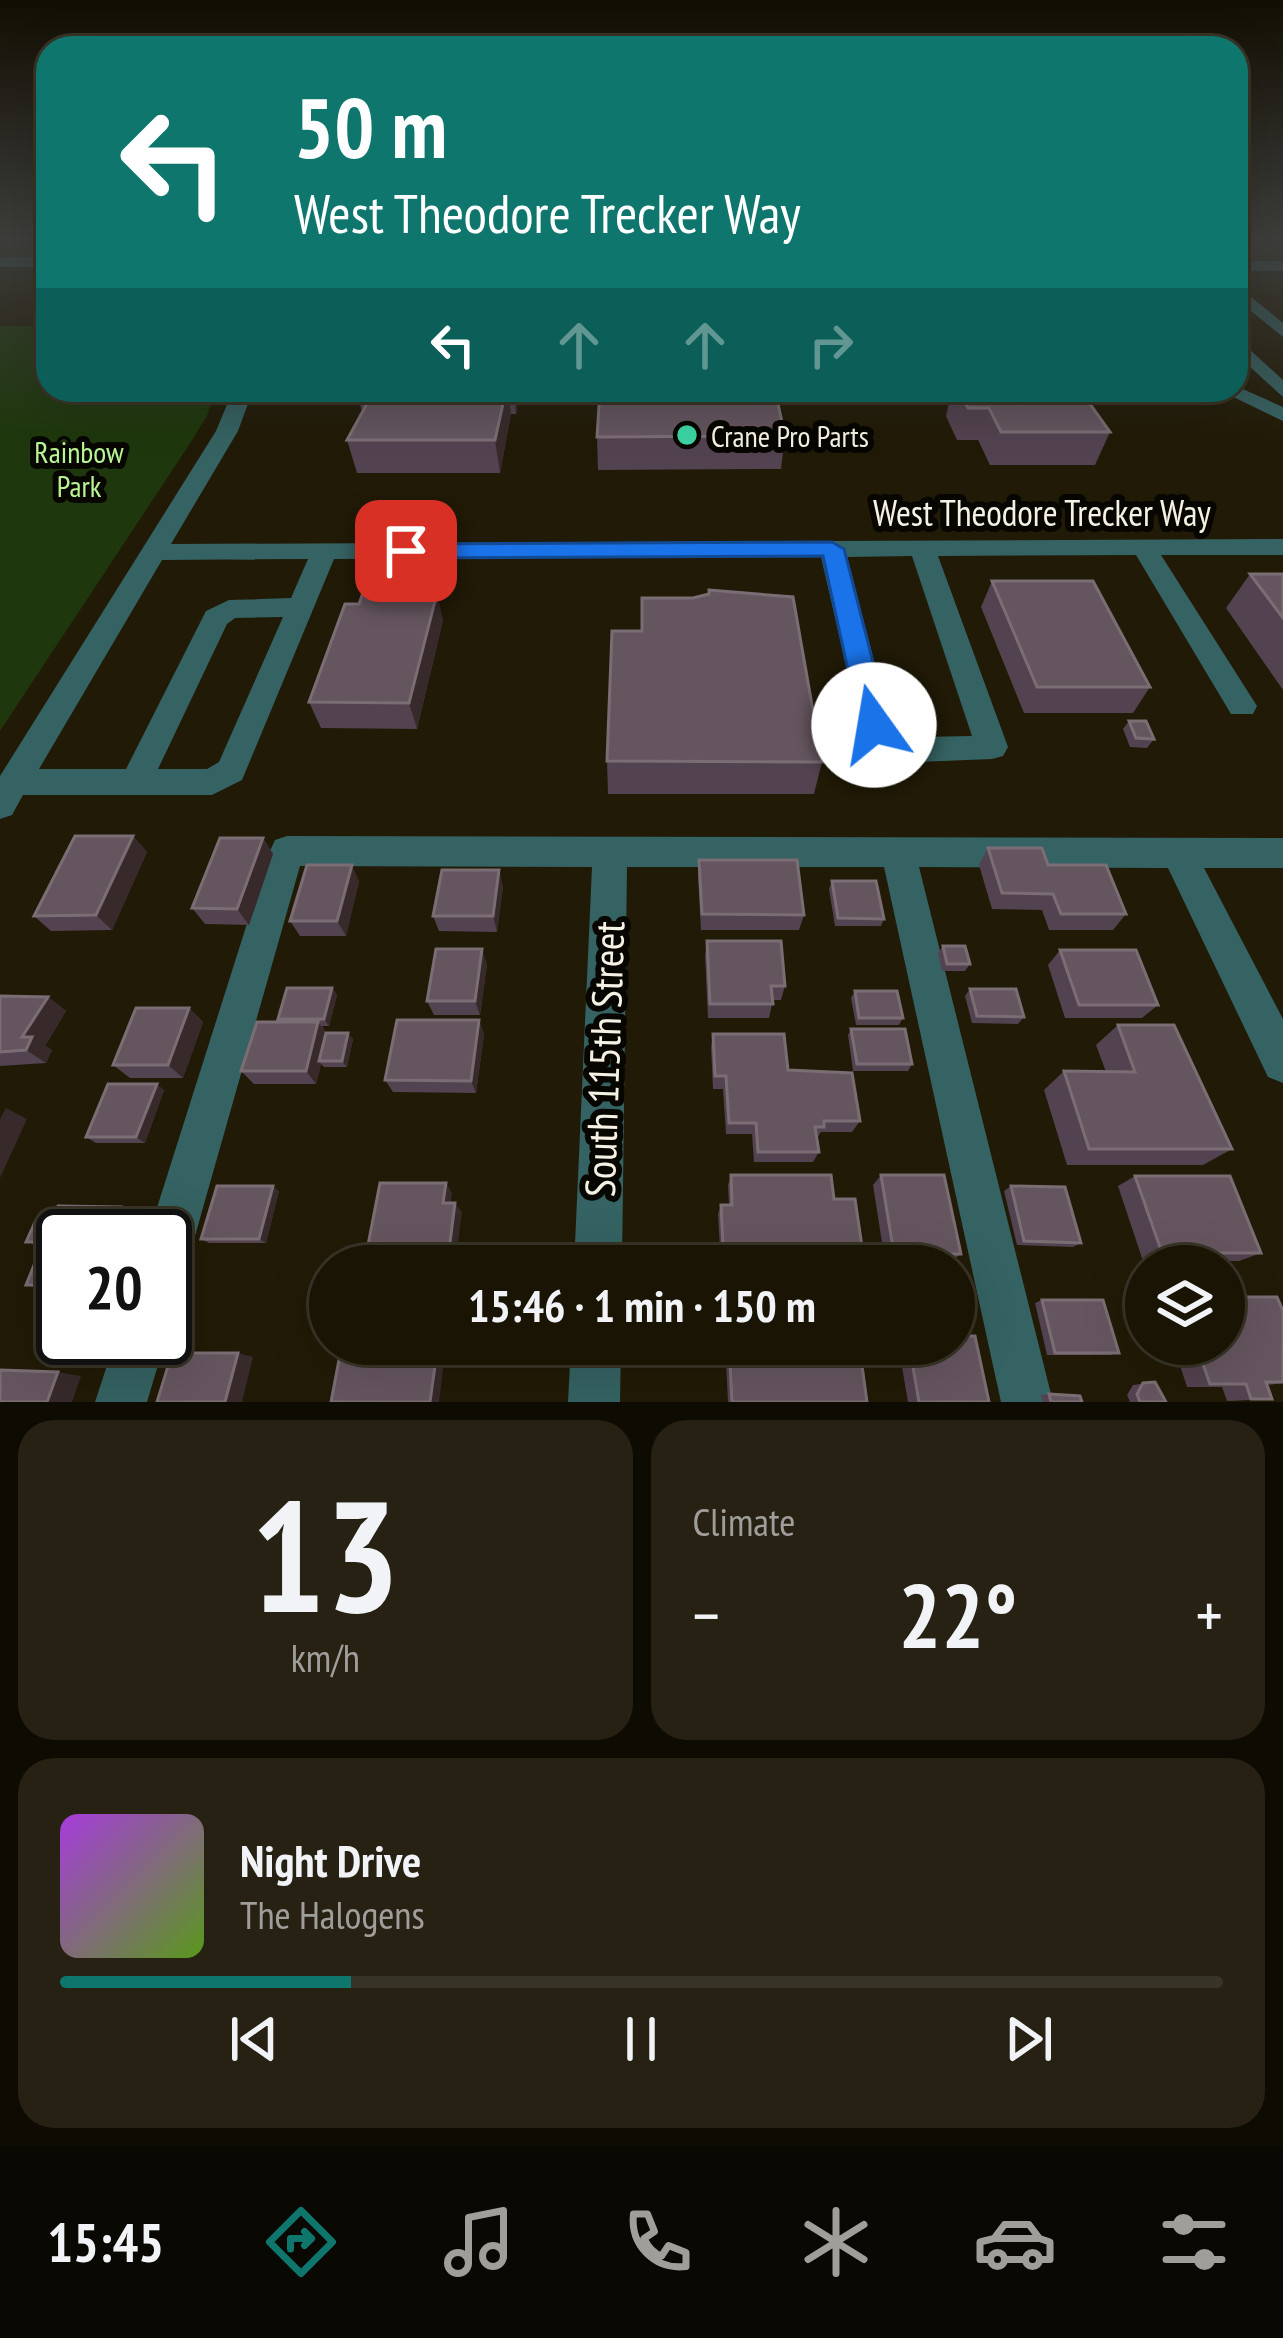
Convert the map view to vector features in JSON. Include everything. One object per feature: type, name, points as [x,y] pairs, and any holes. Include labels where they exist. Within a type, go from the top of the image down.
[{"type":"street","points":[[1275,318],[1283,332]]},
{"type":"street","points":[[1248,353],[1275,374],[1283,391]]},
{"type":"street","points":[[1248,399],[1283,415]]},
{"type":"street","points":[[7,794],[227,431],[238,402]]},
{"type":"street","name":"West Theodore Trecker Way","points":[[153,552],[1283,547]]},
{"type":"street","points":[[832,549],[874,725],[918,750],[992,747],[922,548]]},
{"type":"street","points":[[1144,548],[1242,706]]},
{"type":"street","points":[[7,794],[136,781],[212,782],[231,771],[324,552]]},
{"type":"street","points":[[136,781],[216,618],[229,609],[301,607]]},
{"type":"street","points":[[179,1209],[287,851],[1283,853]]},
{"type":"street","name":"South 115th Street","points":[[599,1245],[610,852]]},
{"type":"street","points":[[898,852],[1027,1402]]},
{"type":"street","points":[[1178,853],[1283,1062]]},
{"type":"street","points":[[121,1402],[132,1365]]},
{"type":"street","points":[[594,1402],[595,1365]]},
{"type":"green space","name":"Rainbow Park","points":[[0,326],[36,326],[36,402],[211,402],[187,448],[0,731]]},
{"type":"building","points":[[368,402],[503,402],[495,440],[347,440]]},
{"type":"building","points":[[599,402],[778,402],[785,436],[597,437]]},
{"type":"building","points":[[965,402],[1089,402],[1110,432],[1001,432],[989,408],[968,408]]},
{"type":"building","points":[[1250,574],[1283,574],[1283,618]]},
{"type":"building","points":[[992,581],[1093,581],[1150,687],[1037,687]]},
{"type":"building","points":[[366,584],[395,584],[392,593],[437,593],[409,703],[309,702],[345,604],[359,604]]},
{"type":"building","points":[[709,590],[793,597],[822,762],[607,761],[612,631],[642,631],[642,598],[693,598]]},
{"type":"building","points":[[1129,721],[1146,721],[1154,739],[1136,738]]},
{"type":"building","points":[[75,836],[133,836],[96,915],[34,916]]},
{"type":"building","points":[[220,838],[263,838],[237,909],[192,908]]},
{"type":"building","points":[[988,848],[1042,848],[1048,865],[1106,865],[1126,914],[1061,914],[1053,894],[1002,893]]},
{"type":"building","points":[[699,860],[797,860],[804,915],[702,914]]},
{"type":"building","points":[[307,865],[352,865],[337,921],[290,921]]},
{"type":"building","points":[[442,870],[499,870],[493,916],[433,916]]},
{"type":"building","points":[[832,881],[876,881],[884,919],[838,918]]},
{"type":"building","points":[[707,941],[781,941],[785,986],[771,986],[773,1004],[710,1004]]},
{"type":"building","points":[[943,946],[965,946],[970,964],[947,964]]},
{"type":"building","points":[[436,949],[482,949],[475,1001],[427,1001]]},
{"type":"building","points":[[1060,950],[1136,950],[1158,1005],[1079,1005]]},
{"type":"building","points":[[287,988],[332,988],[324,1019],[278,1019]]},
{"type":"building","points":[[970,989],[1016,989],[1024,1017],[977,1016]]},
{"type":"building","points":[[855,991],[897,991],[903,1018],[859,1018]]},
{"type":"building","points":[[0,996],[48,997],[22,1037],[32,1037],[26,1050],[0,1052]]},
{"type":"building","points":[[136,1008],[189,1008],[168,1065],[113,1065]]},
{"type":"building","points":[[397,1020],[479,1020],[471,1081],[385,1080]]},
{"type":"building","points":[[257,1022],[318,1022],[306,1071],[241,1071]]},
{"type":"building","points":[[1118,1025],[1174,1025],[1232,1149],[1089,1149],[1064,1071],[1135,1072]]},
{"type":"building","points":[[851,1029],[905,1029],[912,1064],[857,1064]]},
{"type":"building","points":[[326,1033],[348,1033],[342,1061],[319,1061]]},
{"type":"building","points":[[713,1034],[784,1034],[788,1070],[852,1073],[860,1121],[824,1121],[824,1127],[815,1127],[819,1152],[758,1152],[756,1123],[729,1123],[726,1076],[715,1076]]},
{"type":"building","points":[[108,1084],[157,1084],[136,1137],[86,1137]]},
{"type":"building","points":[[731,1175],[831,1175],[834,1199],[855,1199],[862,1245],[723,1245],[721,1205],[732,1205]]},
{"type":"building","points":[[881,1175],[944,1175],[959,1245],[893,1245]]},
{"type":"building","points":[[1135,1176],[1230,1176],[1261,1253],[1245,1253],[1245,1245],[1159,1245]]},
{"type":"building","points":[[380,1183],[446,1183],[443,1203],[455,1203],[450,1245],[368,1245]]},
{"type":"building","points":[[217,1186],[273,1186],[259,1239],[201,1239]]},
{"type":"building","points":[[1011,1186],[1065,1187],[1081,1243],[1024,1241]]},
{"type":"building","points":[[58,1206],[121,1207],[120,1209]]},
{"type":"building","points":[[36,1220],[36,1242],[26,1242]]},
{"type":"building","points":[[36,1260],[36,1285],[26,1285]]},
{"type":"building","points":[[1245,1297],[1277,1297],[1283,1311],[1283,1382],[1266,1382],[1272,1399],[1251,1399],[1246,1384],[1210,1384],[1203,1365],[1245,1365]]},
{"type":"building","points":[[1042,1300],[1103,1300],[1119,1353],[1055,1353]]},
{"type":"building","points":[[975,1336],[989,1402],[919,1402],[913,1365],[975,1365]]},
{"type":"building","points":[[192,1353],[238,1353],[225,1402],[157,1402],[168,1365],[192,1365]]},
{"type":"building","points":[[338,1365],[435,1365],[430,1402],[331,1402]]},
{"type":"building","points":[[730,1365],[862,1365],[867,1402],[732,1402]]},
{"type":"building","points":[[0,1370],[58,1372],[47,1402],[0,1402]]},
{"type":"building","points":[[1155,1382],[1166,1402],[1140,1402],[1137,1394],[1143,1383]]},
{"type":"building","points":[[1049,1394],[1080,1396],[1082,1402],[1051,1402]]},
{"type":"place","name":"Crane Pro Parts","points":[[687,435]]},
{"type":"route","points":[[406,551],[832,549],[874,725]]}]
